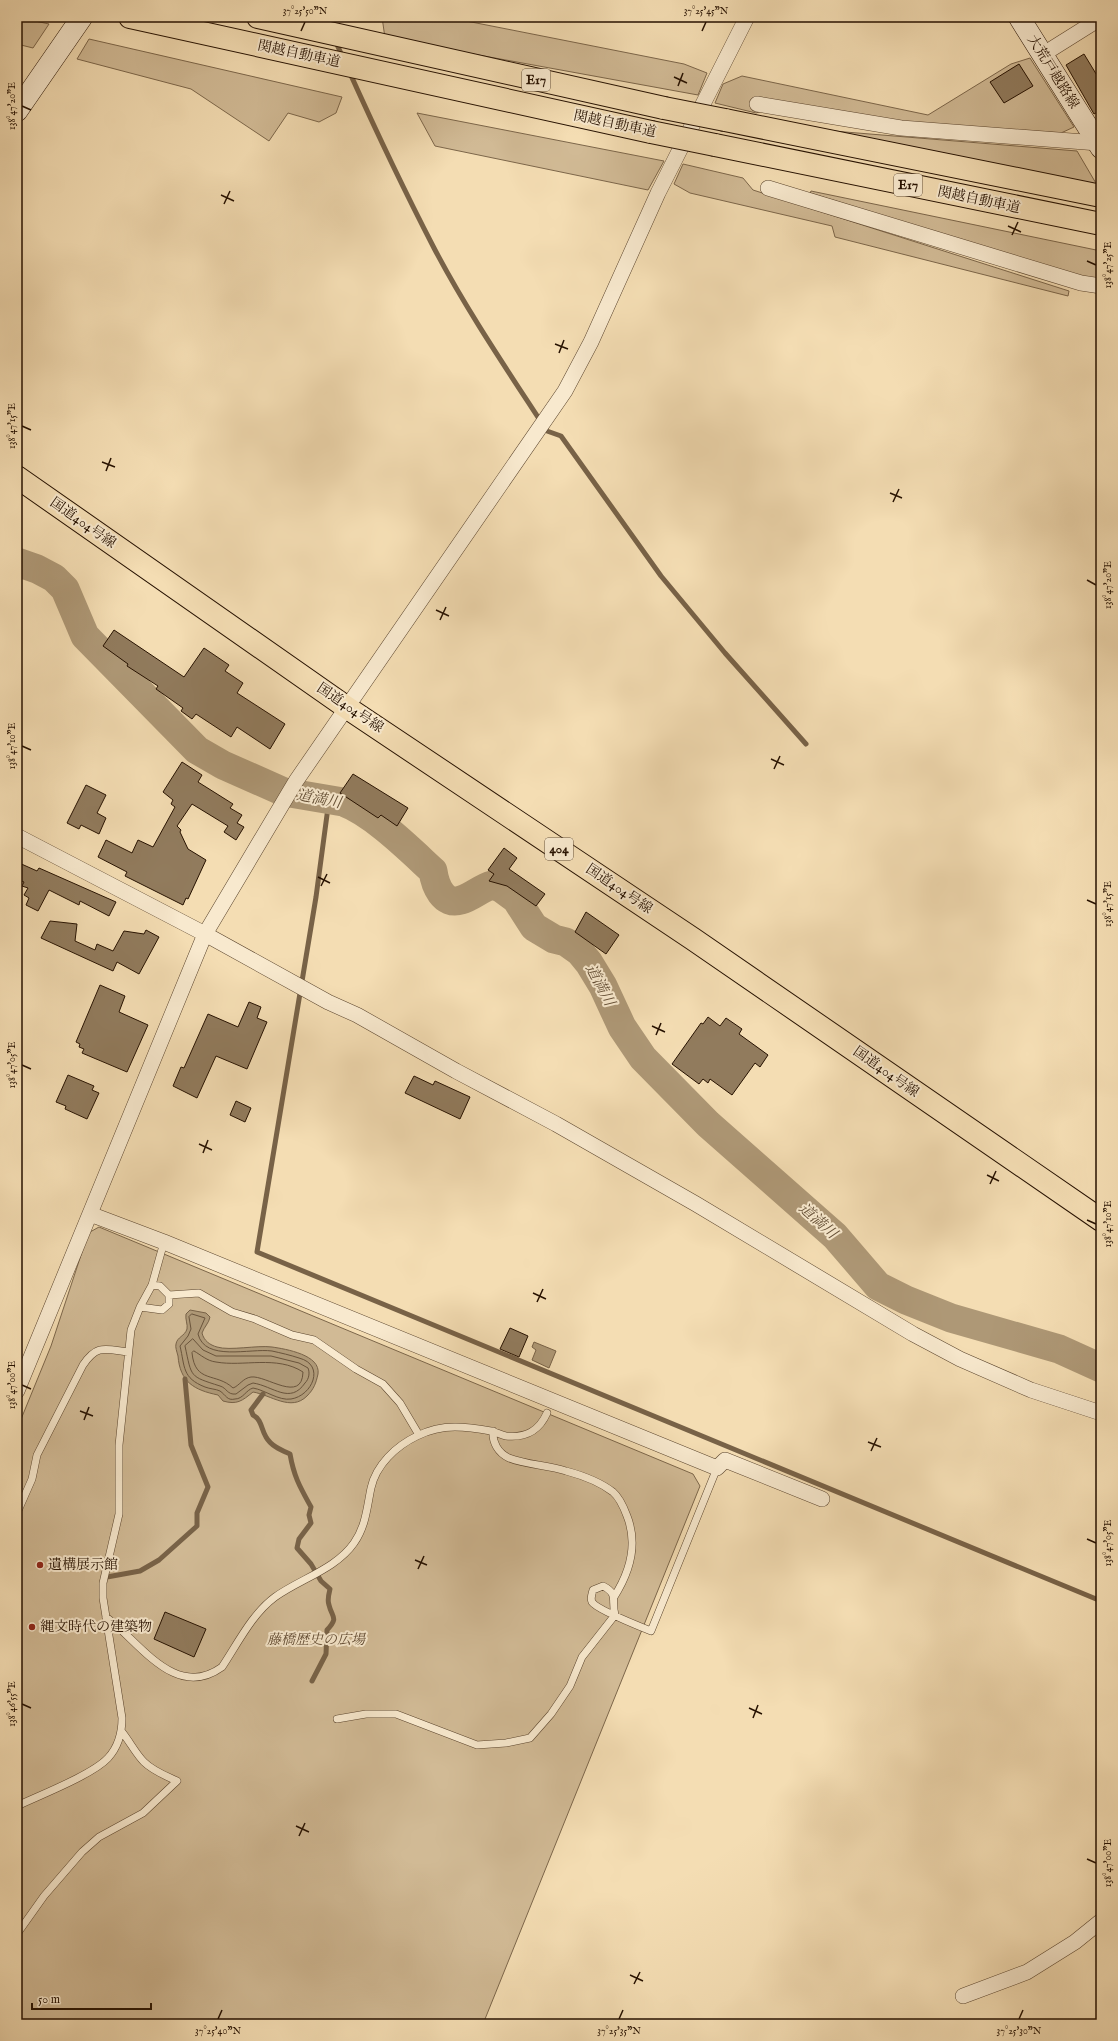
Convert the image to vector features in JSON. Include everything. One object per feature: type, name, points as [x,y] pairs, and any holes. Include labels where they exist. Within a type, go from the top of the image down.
[{"type":"highway","name":"関越自動車道","points":[[130,17],[651,132],[1101,224]]},
{"type":"highway","name":"関越自動車道","points":[[258,17],[408,52],[664,108],[1099,196]]},
{"type":"highway","name":"国道404号線","points":[[17,477],[346,707],[693,939],[1101,1220]]},
{"type":"main road","points":[[17,112],[82,17]]},
{"type":"main road","name":"大荒戸越路線","points":[[1019,17],[1100,146]]},
{"type":"street","points":[[17,1391],[205,934],[296,781],[565,391],[590,342],[658,193],[747,17]]},
{"type":"street","points":[[1042,54],[1101,18]]},
{"type":"street","points":[[757,104],[902,128],[1100,146]]},
{"type":"street","points":[[768,188],[1081,283],[1101,286]]},
{"type":"street","points":[[17,836],[205,934],[321,999],[357,1015],[583,1140],[690,1200],[934,1345],[988,1373],[1031,1390],[1101,1413]]},
{"type":"street","points":[[90,1214],[164,1242],[716,1468],[725,1460],[822,1499]]},
{"type":"street","points":[[963,1996],[1027,1972],[1074,1942],[1101,1921]]},
{"type":"lane","points":[[17,1806],[96,1767],[108,1758],[122,1732],[122,1718],[103,1598],[103,1583],[119,1514],[119,1445],[131,1330],[140,1307],[152,1284],[164,1242]]},
{"type":"lane","points":[[152,1284],[160,1286],[170,1295],[199,1294],[232,1312],[255,1319],[292,1335],[314,1340],[356,1369],[383,1384],[400,1403],[419,1435]]},
{"type":"lane","points":[[140,1307],[162,1310],[169,1304],[170,1295]]},
{"type":"lane","points":[[17,1513],[32,1479],[37,1455],[83,1365],[91,1353],[98,1350],[128,1352]]},
{"type":"lane","points":[[106,1617],[170,1672],[192,1677],[206,1676],[214,1673],[222,1667],[263,1608],[276,1597],[345,1554],[355,1542],[367,1515],[371,1487],[377,1474],[386,1460],[406,1441],[432,1430],[455,1427],[493,1431],[505,1436],[523,1435],[533,1432],[542,1424],[547,1413]]},
{"type":"lane","points":[[337,1719],[366,1714],[396,1714],[477,1745],[506,1743],[530,1738],[551,1714],[570,1686],[582,1657],[615,1614],[614,1597],[624,1581],[634,1544],[630,1523],[623,1506],[614,1493],[596,1482],[566,1471],[508,1458],[497,1449],[492,1439],[493,1431]]},
{"type":"lane","points":[[614,1597],[609,1589],[603,1586],[593,1590],[591,1596],[592,1602],[596,1606],[651,1631],[716,1468]]},
{"type":"lane","points":[[17,1934],[44,1896],[82,1852],[99,1837],[143,1813],[177,1781],[161,1774],[144,1763],[131,1742],[122,1732]]},
{"type":"green space","points":[[17,17],[49,24],[33,48],[17,44]]},
{"type":"green space","points":[[382,17],[446,17],[684,64],[707,73],[698,95],[385,38]]},
{"type":"green space","points":[[89,39],[342,97],[336,113],[319,122],[288,113],[269,141],[191,89],[77,59]]},
{"type":"green space","points":[[1030,58],[1074,127],[1061,133],[915,123],[771,108],[756,113],[715,103],[723,84],[742,76],[928,115],[1011,64]]},
{"type":"green space","points":[[417,113],[664,161],[648,190],[435,146]]},
{"type":"green space","points":[[821,130],[1077,151],[1097,185]]},
{"type":"green space","points":[[683,164],[743,178],[753,190],[1069,291],[1068,296],[835,237],[832,226],[690,193],[674,184]]},
{"type":"green space","points":[[811,191],[1101,251],[1101,281],[1037,264],[810,193]]},
{"type":"green space","name":"藤橋歴史の広場","points":[[99,1227],[693,1474],[700,1486],[483,2024],[17,2024],[17,1429],[51,1346],[86,1240],[90,1232]]},
{"type":"water","points":[[190,1310],[206,1313],[210,1317],[202,1333],[206,1340],[214,1346],[222,1348],[272,1347],[286,1349],[301,1354],[314,1362],[317,1367],[318,1374],[311,1391],[301,1401],[294,1403],[288,1403],[253,1392],[242,1400],[232,1403],[223,1401],[218,1395],[195,1387],[185,1378],[182,1372],[179,1365],[176,1347],[178,1340],[187,1329],[186,1314]]},
{"type":"water","points":[[534,1342],[556,1351],[549,1368],[532,1360],[536,1350],[532,1347]]},
{"type":"building","points":[[1084,54],[1101,82],[1101,110],[1094,114],[1066,65]]},
{"type":"building","points":[[1019,64],[1033,86],[1004,103],[990,82]]},
{"type":"building","points":[[114,630],[184,677],[204,648],[229,665],[225,671],[243,683],[237,693],[285,724],[270,749],[237,727],[231,737],[196,714],[192,719],[181,711],[183,708],[156,689],[158,686],[127,666],[128,664],[103,646]]},
{"type":"building","points":[[182,762],[202,775],[198,782],[233,804],[230,808],[242,815],[237,823],[244,827],[236,840],[224,832],[228,826],[192,804],[177,826],[181,830],[180,832],[188,849],[206,860],[188,899],[186,898],[183,905],[125,876],[127,872],[98,857],[106,840],[132,853],[138,840],[153,847],[175,807],[171,804],[173,800],[163,792]]},
{"type":"building","points":[[353,774],[408,808],[397,826],[381,815],[378,818],[340,793]]},
{"type":"building","points":[[86,785],[106,795],[97,813],[106,818],[99,834],[81,825],[79,829],[67,823]]},
{"type":"building","points":[[504,848],[517,858],[509,869],[545,894],[536,906],[507,886],[489,881],[494,874],[488,870]]},
{"type":"building","points":[[17,862],[37,871],[39,868],[116,902],[109,916],[80,901],[79,905],[49,890],[38,911],[26,905],[29,898],[24,895],[28,888],[22,886],[24,882],[17,879]]},
{"type":"building","points":[[586,912],[619,935],[606,954],[575,932]]},
{"type":"building","points":[[50,921],[77,924],[75,941],[95,950],[97,944],[113,951],[124,931],[144,934],[146,930],[159,937],[139,974],[117,962],[113,971],[41,938]]},
{"type":"building","points":[[100,985],[125,996],[119,1012],[148,1025],[127,1072],[82,1053],[84,1049],[79,1047],[80,1044],[76,1042]]},
{"type":"building","points":[[249,1002],[261,1007],[257,1018],[267,1022],[247,1069],[216,1056],[197,1098],[173,1086],[181,1067],[184,1068],[208,1014],[238,1027]]},
{"type":"building","points":[[708,1017],[720,1026],[726,1018],[742,1029],[739,1034],[768,1055],[760,1067],[755,1063],[732,1095],[710,1079],[708,1083],[703,1079],[699,1084],[672,1064],[701,1023],[703,1024]]},
{"type":"building","points":[[68,1075],[94,1086],[92,1090],[99,1093],[87,1119],[65,1109],[66,1106],[56,1102]]},
{"type":"building","points":[[414,1076],[433,1085],[435,1081],[470,1097],[460,1119],[405,1093]]},
{"type":"building","points":[[236,1101],[251,1108],[245,1122],[230,1115]]},
{"type":"building","points":[[510,1328],[528,1336],[519,1357],[500,1349]]},
{"type":"building","points":[[165,1612],[206,1629],[194,1657],[154,1639]]},
{"type":"waterway","points":[[325,17],[328,26]]},
{"type":"waterway","points":[[335,40],[343,58]]},
{"type":"waterway","points":[[349,71],[434,248],[488,341],[547,431],[561,436],[661,576],[725,653],[806,744]]},
{"type":"waterway","name":"道満川","points":[[17,562],[37,569],[54,578],[65,589],[85,636],[197,750],[223,765],[284,792],[343,802],[354,807],[390,832],[433,871],[438,888],[449,900],[455,901],[465,899],[492,885],[501,888],[516,899],[534,927],[554,939],[566,942],[580,952],[589,963],[603,986],[622,1027],[643,1058],[708,1124],[835,1236],[878,1286],[906,1300],[951,1318],[1059,1349],[1101,1368]]},
{"type":"waterway","points":[[329,800],[316,897],[257,1252],[1101,1601]]},
{"type":"waterway","points":[[107,1577],[140,1571],[159,1560],[197,1526],[197,1513],[208,1487],[191,1445],[185,1379]]},
{"type":"waterway","points":[[263,1394],[251,1410],[253,1415],[258,1419],[268,1440],[276,1447],[290,1454],[293,1469],[298,1482],[311,1507],[309,1515],[311,1523],[299,1539],[297,1548],[311,1564],[321,1581],[330,1589],[328,1601],[334,1620],[327,1630],[326,1654],[312,1681]]},
{"type":"place","name":"遺構展示館","points":[[40,1565]]},
{"type":"place","name":"縄文時代の建築物","points":[[32,1627]]}]
